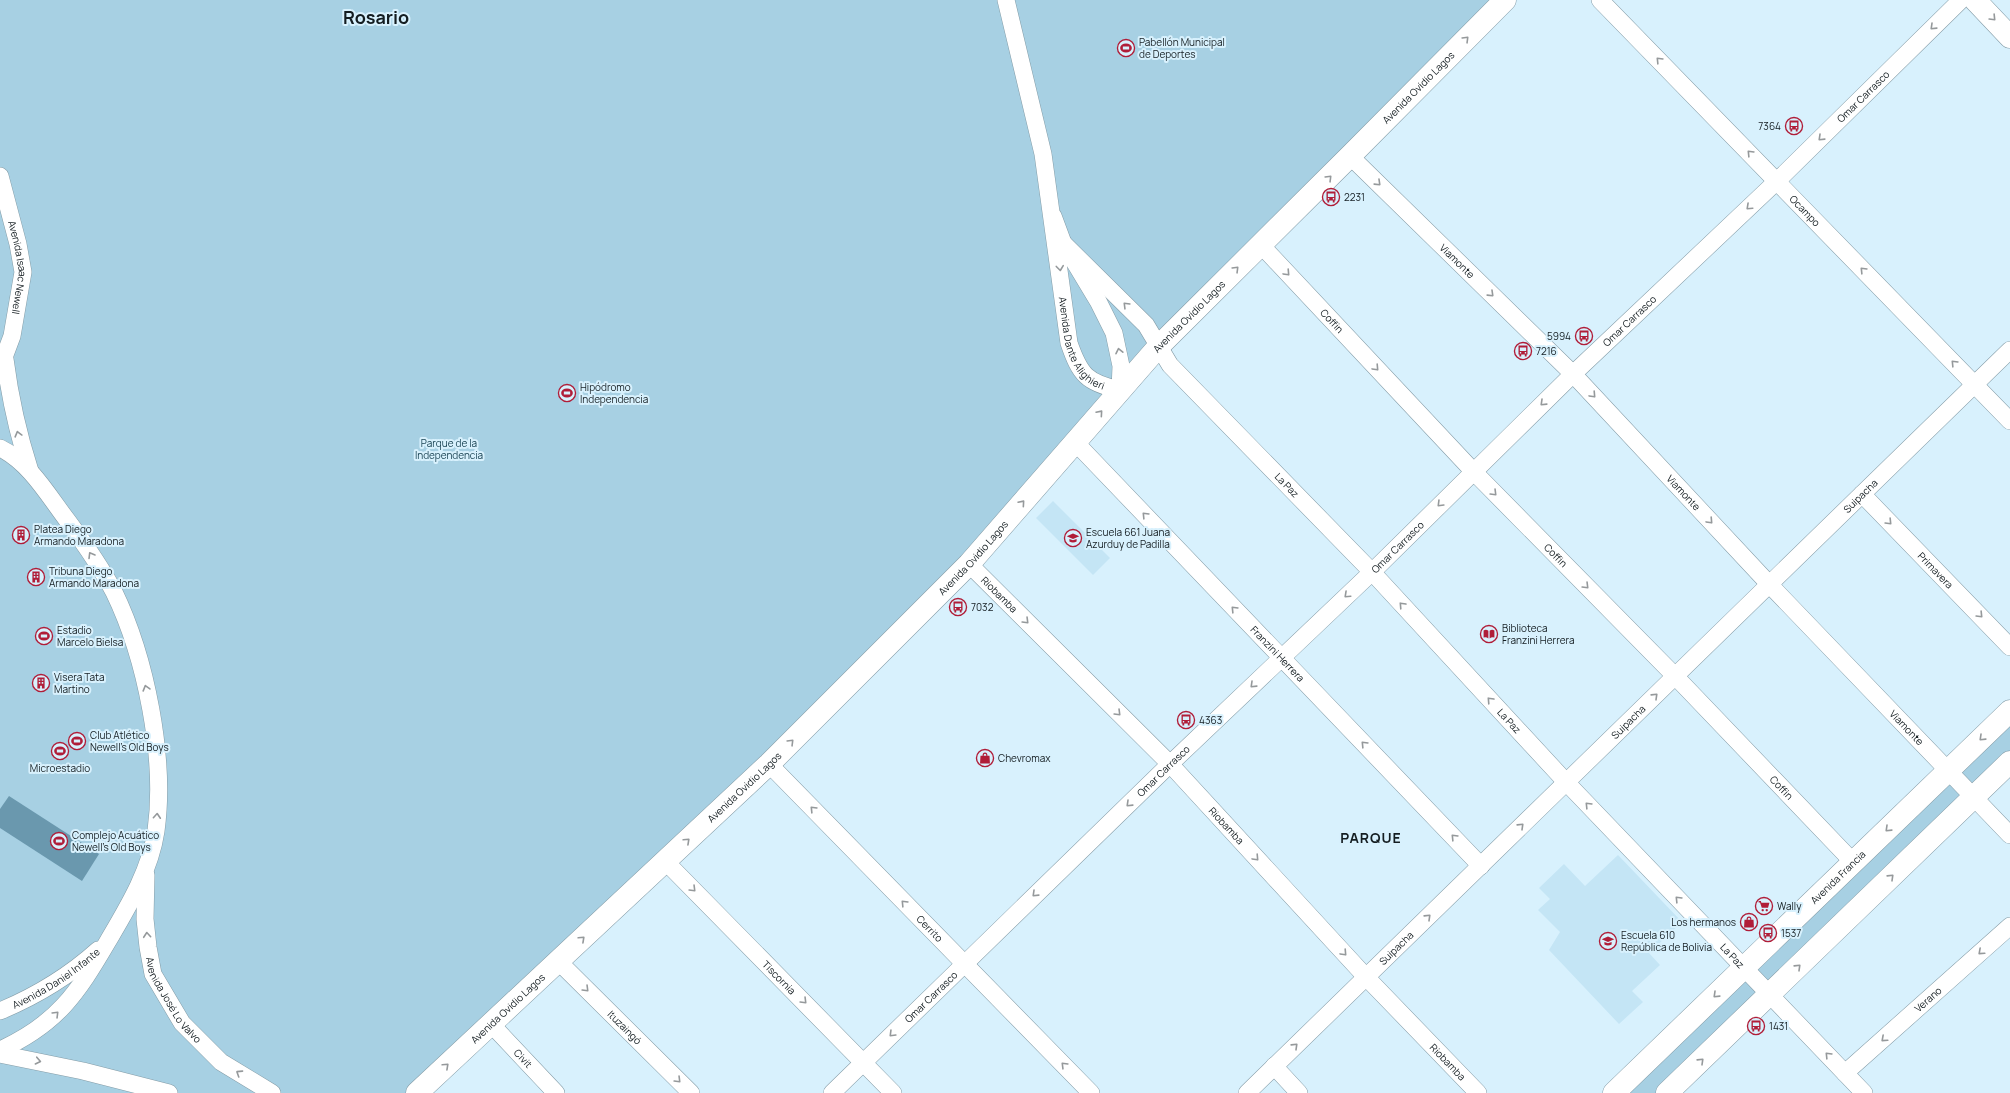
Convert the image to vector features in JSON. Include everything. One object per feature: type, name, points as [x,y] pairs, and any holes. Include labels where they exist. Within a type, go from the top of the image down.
[{"type":"main road","name":"Avenida Ovidio Lagos","points":[[417,1093],[769,764],[969,564],[1159,346],[1505,0]]},
{"type":"main road","points":[[1975,0],[2010,36]]},
{"type":"main road","name":"Avenida Francia","points":[[1614,1093],[2010,711]]},
{"type":"main road","points":[[1672,1091],[2010,762]]},
{"type":"street","name":"Avenida Dante Alighieri","points":[[1006,0],[1043,154],[1053,216],[1069,343],[1076,364],[1090,380],[1102,386],[1120,390],[1121,366],[1114,334],[1098,301],[1064,243],[1053,216]]},
{"type":"street","name":"Ocampo","points":[[1600,0],[1777,180],[2010,421]]},
{"type":"street","name":"Omar Carrasco","points":[[832,1093],[963,964],[1372,572],[1473,471],[1777,180],[1961,0]]},
{"type":"street","name":"Viamonte","points":[[1350,156],[1574,374],[1769,584],[2010,835]]},
{"type":"street","name":"Avenida Isaac Newell","points":[[0,176],[18,244],[23,272],[12,336],[2,364],[18,436],[30,471]]},
{"type":"street","name":"Avenida Dante Alighieri","points":[[1064,243],[1146,325],[1159,346]]},
{"type":"street","name":"Coffin","points":[[1261,245],[1473,471],[1675,676],[1853,862]]},
{"type":"street","name":"La Paz","points":[[1159,346],[1170,366],[1372,572],[1566,782],[1864,1093]]},
{"type":"street","name":"Suipacha","points":[[1247,1093],[2010,350]]},
{"type":"street","name":"Franzini Herrera","points":[[1074,442],[1481,866]]},
{"type":"street","points":[[0,448],[30,471]]},
{"type":"street","name":"Avenida Daniel Infante","points":[[0,1050],[25,1038],[46,1023],[62,1008],[89,975],[125,914],[146,868],[156,832],[160,780],[150,703],[129,628],[113,591],[84,543],[30,471]]},
{"type":"street","name":"Primavera","points":[[1862,494],[2010,647]]},
{"type":"street","name":"Riobamba","points":[[969,564],[1170,764],[1366,977],[1478,1093]]},
{"type":"street","name":"Cerrito","points":[[769,764],[963,964],[1091,1093]]},
{"type":"street","name":"Tiscornia","points":[[665,861],[893,1093]]},
{"type":"street","name":"Avenida José Lo Valvo","points":[[146,868],[145,919],[153,974],[182,1023],[222,1062],[272,1093]]},
{"type":"street","name":"Verano","points":[[1845,1073],[2010,926]]},
{"type":"street","name":"Avenida Daniel Infante","points":[[0,1011],[41,991],[75,970],[108,941]]},
{"type":"street","name":"Ituzaingó","points":[[558,961],[691,1093]]},
{"type":"street","name":"Civit","points":[[491,1024],[556,1093]]},
{"type":"street","points":[[0,1054],[83,1071],[169,1093]]},
{"type":"street","points":[[1274,1066],[1299,1093]]},
{"type":"shaded area","name":"Escuela 661 Juana Azurduy de Padilla","points":[[1053,501],[1110,558],[1093,575],[1036,518]]},
{"type":"shaded area","points":[[9,796],[99,854],[82,881],[0,828],[0,809]]},
{"type":"shaded area","name":"Escuela 610 República de Bolivia","points":[[1618,855],[1682,922],[1649,953],[1660,965],[1632,991],[1643,1002],[1619,1024],[1549,950],[1560,932],[1538,910],[1550,899],[1539,888],[1564,864],[1585,886]]},
{"type":"green space","name":"Parque de la Independencia","points":[[0,0],[1505,0],[1350,156],[969,564],[417,1093],[0,1093]]},
{"type":"green space","points":[[2010,711],[2010,762],[1667,1093],[1614,1093]]},
{"type":"place","name":"Pabellón Municipal de Deportes","points":[[1126,48]]},
{"type":"place","name":"7364","points":[[1794,126]]},
{"type":"place","name":"2231","points":[[1331,197]]},
{"type":"place","name":"5994","points":[[1584,336]]},
{"type":"place","name":"7216","points":[[1523,351]]},
{"type":"place","name":"Hipódromo Independencia","points":[[567,393]]},
{"type":"place","name":"Platea Diego Armando Maradona","points":[[21,535]]},
{"type":"place","name":"Escuela 661 Juana Azurduy de Padilla","points":[[1073,538]]},
{"type":"place","name":"Tribuna Diego Armando Maradona","points":[[36,577]]},
{"type":"place","name":"7032","points":[[958,607]]},
{"type":"place","name":"Biblioteca Franzini Herrera","points":[[1489,634]]},
{"type":"place","name":"Estadio Marcelo Bielsa","points":[[44,636]]},
{"type":"place","name":"Visera Tata Martino","points":[[41,683]]},
{"type":"place","name":"4363","points":[[1186,720]]},
{"type":"place","name":"Club Atlético Newell's Old Boys","points":[[77,741]]},
{"type":"place","name":"Microestadio","points":[[60,751]]},
{"type":"place","name":"Chevromax","points":[[985,758]]},
{"type":"place","name":"Complejo Acuático Newell's Old Boys","points":[[59,841]]},
{"type":"place","name":"Wally","points":[[1764,906]]},
{"type":"place","name":"Los hermanos","points":[[1749,922]]},
{"type":"place","name":"1537","points":[[1768,933]]},
{"type":"place","name":"Escuela 610 República de Bolivia","points":[[1608,941]]},
{"type":"place","name":"1431","points":[[1756,1026]]},
{"type":"district","name":"Rosario","points":[[376,17]]},
{"type":"district","name":"PARQUE","points":[[1371,837]]}]
